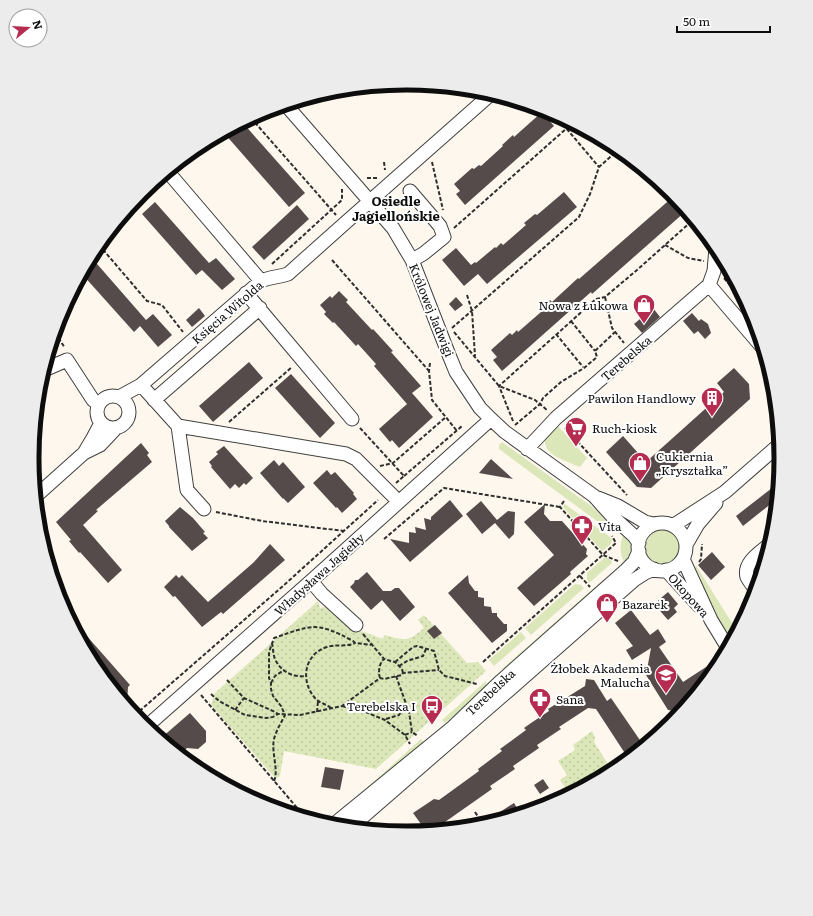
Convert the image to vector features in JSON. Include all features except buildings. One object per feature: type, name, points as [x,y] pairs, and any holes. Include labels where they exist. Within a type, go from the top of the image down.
[{"type":"street","name":"Księcia Witolda","points":[[119,397],[141,386],[191,343],[246,293],[259,279],[279,278],[288,274],[485,99]]},
{"type":"street","name":"Królowej Jadwigi","points":[[290,109],[393,228],[412,260],[456,372],[480,408],[491,420],[527,449],[594,496],[618,506],[645,522],[654,524]]},
{"type":"street","points":[[171,176],[259,279]]},
{"type":"street","points":[[410,192],[440,226],[444,237],[423,254],[412,260]]},
{"type":"street","points":[[715,259],[714,271],[709,285],[749,325]]},
{"type":"street","name":"Terebelska","points":[[527,449],[556,418],[709,285]]},
{"type":"street","points":[[246,293],[352,419]]},
{"type":"street","points":[[154,400],[260,308]]},
{"type":"street","points":[[51,367],[67,360],[93,400],[98,404]]},
{"type":"street","name":"Księcia Witolda","points":[[128,408],[141,386]]},
{"type":"street","points":[[141,386],[178,426],[187,490],[204,509]]},
{"type":"street","points":[[41,492],[84,453],[100,445],[128,418],[128,408],[125,402],[119,397],[107,396],[98,404],[96,414],[101,423],[108,427],[116,428]]},
{"type":"street","name":"Władysława Jagiełły","points":[[151,722],[312,581],[491,420]]},
{"type":"street","points":[[84,453],[101,423]]},
{"type":"street","points":[[178,426],[346,454],[356,459],[399,502]]},
{"type":"street","points":[[674,525],[725,492],[774,450]]},
{"type":"street","points":[[687,543],[679,529],[674,525],[660,522],[644,531],[639,547],[644,562],[660,570],[673,568],[683,559],[686,552],[687,543],[698,524],[725,492]]},
{"type":"street","name":"Królowej Jadwigi","points":[[594,496],[612,516],[634,536],[639,547]]},
{"type":"street","name":"Terebelska","points":[[340,819],[453,727],[501,681],[626,570],[634,562],[639,547]]},
{"type":"street","points":[[751,583],[747,577],[747,568],[751,560],[761,551]]},
{"type":"street","name":"Okopowa","points":[[683,559],[711,620],[725,643]]},
{"type":"street","name":"Terebelska","points":[[357,822],[634,580],[645,573],[660,570]]},
{"type":"street","name":"Okopowa","points":[[660,570],[681,585],[711,620]]},
{"type":"street","points":[[312,581],[322,594],[356,625]]},
{"type":"path","points":[[255,123],[344,224]]},
{"type":"path","points":[[444,237],[567,128],[599,167]]},
{"type":"path","points":[[571,321],[595,350],[597,357],[584,368],[561,382],[543,398],[540,404],[515,425],[499,386],[452,328],[579,218],[590,194],[599,167],[614,154]]},
{"type":"path","points":[[431,157],[444,210],[434,219]]},
{"type":"path","points":[[259,279],[342,200],[342,186]]},
{"type":"path","points":[[499,386],[596,299],[605,297],[689,223]]},
{"type":"path","points":[[665,245],[688,258],[715,263]]},
{"type":"path","points":[[104,250],[147,301],[162,305],[191,343]]},
{"type":"path","points":[[332,260],[429,371]]},
{"type":"path","points":[[723,277],[733,288]]},
{"type":"path","points":[[467,295],[472,311],[475,357]]},
{"type":"path","points":[[605,297],[612,328],[632,353]]},
{"type":"path","points":[[595,350],[615,332]]},
{"type":"path","points":[[556,334],[584,368]]},
{"type":"path","points":[[59,340],[67,352],[67,360]]},
{"type":"path","points":[[216,433],[302,358]]},
{"type":"path","points":[[430,363],[429,371],[432,400],[457,431]]},
{"type":"path","points":[[499,386],[535,400],[540,404],[556,418],[629,498]]},
{"type":"path","points":[[367,469],[393,463],[446,417]]},
{"type":"path","points":[[352,419],[404,476]]},
{"type":"path","points":[[140,711],[184,674],[404,476],[467,422]]},
{"type":"path","points":[[441,484],[444,488],[560,507],[603,555],[618,561]]},
{"type":"path","points":[[384,539],[444,488]]},
{"type":"path","points":[[560,507],[564,501]]},
{"type":"path","points":[[204,509],[262,522],[344,531]]},
{"type":"path","points":[[483,662],[616,543],[612,536]]},
{"type":"path","points":[[698,563],[702,560],[702,539]]},
{"type":"path","points":[[580,576],[590,587]]},
{"type":"path","points":[[356,625],[384,659],[394,662],[399,666],[403,673]]},
{"type":"path","points":[[271,683],[268,672],[269,652],[274,638],[304,628],[312,627],[325,628],[336,632],[355,643],[366,646],[371,645]]},
{"type":"path","points":[[272,642],[275,659],[284,670],[299,677],[306,676]]},
{"type":"path","points":[[331,708],[318,701],[310,689],[306,676],[309,660],[318,651],[328,646],[352,645],[355,643]]},
{"type":"path","points":[[394,662],[413,647],[417,646],[432,649],[439,670],[447,677],[477,684]]},
{"type":"path","points":[[399,666],[407,661],[423,656],[426,649]]},
{"type":"path","points":[[380,678],[380,666],[384,659]]},
{"type":"path","points":[[274,781],[276,776],[273,754],[274,739],[285,715],[270,689],[271,683],[275,676],[284,670]]},
{"type":"path","points":[[342,706],[380,678],[384,679],[403,673],[439,670]]},
{"type":"path","points":[[396,676],[410,716],[412,732],[418,736]]},
{"type":"path","points":[[227,680],[244,698],[278,714],[300,715],[342,706],[363,711],[385,720],[405,735],[410,744]]},
{"type":"path","points":[[198,692],[298,809]]},
{"type":"path","points":[[211,694],[219,701],[245,715],[273,717],[278,714]]},
{"type":"path","points":[[235,710],[244,698]]},
{"type":"path","points":[[317,712],[318,701]]},
{"type":"path","points":[[385,720],[399,715],[406,704]]},
{"type":"path","points":[[405,735],[412,732]]},
{"type":"path","points":[[475,812],[479,818]]},
{"type":"green space","points":[[557,425],[587,458],[580,467],[552,454],[545,445],[545,439]]},
{"type":"green space","points":[[502,442],[598,511],[612,529],[609,530],[499,449],[499,445]]},
{"type":"green space","points":[[565,504],[610,537],[612,539],[611,544],[602,551],[563,507]]},
{"type":"green space","points":[[663,530],[675,535],[680,547],[675,559],[663,564],[651,559],[646,547],[651,535]]},
{"type":"green space","points":[[625,532],[632,548],[626,564],[621,553],[621,544]]},
{"type":"green space","points":[[605,557],[611,560],[612,563],[589,583],[587,573]]},
{"type":"green space","points":[[697,565],[732,623],[736,620],[728,636],[696,580],[701,578],[695,568]]},
{"type":"green space","points":[[611,578],[508,668],[502,669],[604,579]]},
{"type":"green space","points":[[575,584],[581,585],[584,588],[531,635],[525,628]]},
{"type":"green space","points":[[318,601],[320,608],[330,606],[353,628],[383,639],[384,635],[401,639],[414,636],[424,628],[418,620],[424,615],[467,663],[478,662],[486,671],[376,769],[284,751],[280,776],[276,779],[211,705],[215,693]]},
{"type":"green space","points":[[521,632],[526,638],[494,666],[489,660]]},
{"type":"green space","points":[[486,681],[486,685],[482,692],[445,723],[442,720]]},
{"type":"green space","points":[[592,731],[595,737],[594,742],[608,766],[566,789],[560,780],[567,775],[558,761],[575,750],[573,745]]},
{"type":"green space","points":[[421,739],[424,742],[359,795]]},
{"type":"place","name":"Nowa z Łukowa","points":[[644,324]]},
{"type":"place","name":"Pawilon Handlowy","points":[[712,418]]},
{"type":"place","name":"Ruch-kiosk","points":[[576,448]]},
{"type":"place","name":"Cukiernia „Kryształka”","points":[[640,482]]},
{"type":"place","name":"Vita","points":[[582,546]]},
{"type":"place","name":"Bazarek","points":[[607,624]]},
{"type":"place","name":"Żłobek Akademia Malucha","points":[[666,694]]},
{"type":"place","name":"Sana","points":[[540,718]]},
{"type":"place","name":"Terebelska I","points":[[432,726]]},
{"type":"district","name":"Osiedle Jagiellońskie","points":[[396,208]]}]
